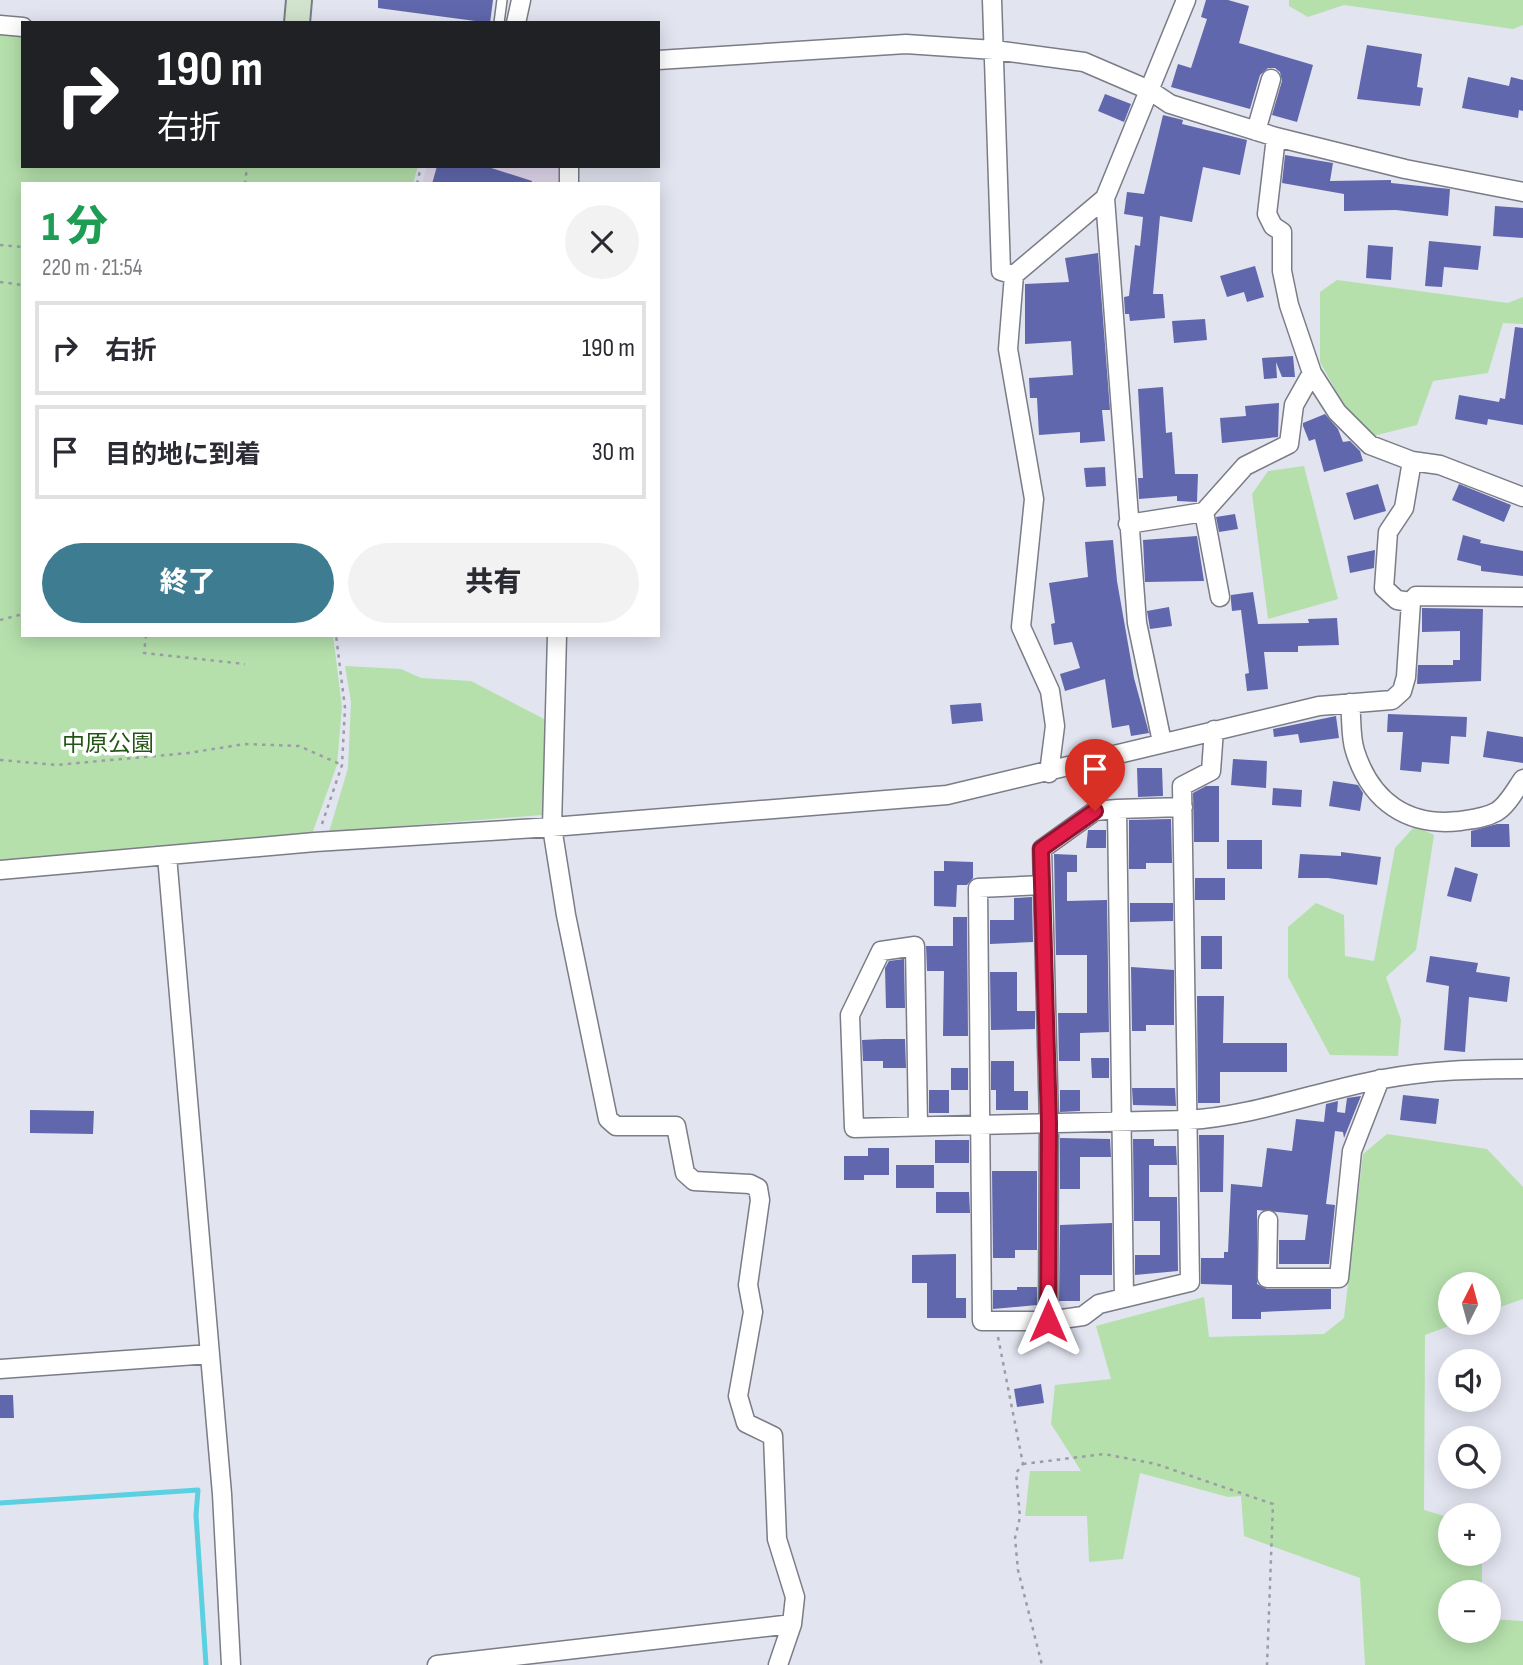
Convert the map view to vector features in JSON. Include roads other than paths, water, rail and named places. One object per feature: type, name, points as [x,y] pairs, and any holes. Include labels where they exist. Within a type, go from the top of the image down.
[{"type":"street","points":[[296,21],[299,0]]},
{"type":"street","points":[[516,21],[521,0]]},
{"type":"street","points":[[992,0],[1001,271],[1014,275]]},
{"type":"street","points":[[1162,742],[1137,623],[1105,198],[1186,0]]},
{"type":"street","points":[[0,24],[21,27]]},
{"type":"street","points":[[660,60],[906,44],[994,50],[1084,62],[1149,90],[1170,104],[1276,137],[1405,169],[1523,192]]},
{"type":"street","points":[[1256,131],[1271,79]]},
{"type":"street","points":[[1276,137],[1267,214],[1273,226],[1282,232],[1282,271],[1289,305],[1312,373],[1337,412],[1370,445],[1412,461],[1440,465],[1523,497]]},
{"type":"street","points":[[1049,773],[1055,726],[1050,691],[1021,627],[1034,499],[1008,349],[1014,275],[1105,198]]},
{"type":"street","points":[[1128,524],[1203,512],[1245,466],[1289,444],[1294,405],[1312,373]]},
{"type":"street","points":[[1411,602],[1398,600],[1384,587],[1388,532],[1404,508],[1412,461]]},
{"type":"street","points":[[1203,512],[1220,597]]},
{"type":"street","points":[[0,870],[315,842],[552,827],[947,795],[1049,773],[1214,730],[1350,703],[1392,701],[1402,691],[1411,602],[1416,596],[1523,597]]},
{"type":"street","points":[[557,637],[552,827],[566,915],[608,1119],[616,1126],[676,1126],[685,1173],[694,1181],[750,1184],[758,1188],[760,1200],[748,1285],[753,1312],[738,1396],[746,1423],[773,1436],[777,1539],[795,1597],[792,1624],[778,1665]]},
{"type":"street","points":[[1350,703],[1354,749],[1361,765],[1380,794],[1402,815],[1439,824],[1480,818],[1499,811],[1523,779]]},
{"type":"street","points":[[1042,885],[978,888],[982,1321],[996,1323],[1048,1321],[1083,1316],[1099,1304],[1190,1282],[1182,786],[1211,771],[1214,730]]},
{"type":"street","points":[[1048,1321],[1049,1123],[1041,849],[1095,811],[1183,807]]},
{"type":"street","points":[[1117,809],[1124,1297]]},
{"type":"street","points":[[167,856],[222,1494],[231,1665]]},
{"type":"street","points":[[918,1126],[915,946],[881,951],[850,1015],[854,1128],[1230,1118],[1380,1079],[1443,1069],[1523,1069]]},
{"type":"street","points":[[1268,1220],[1267,1279],[1339,1278],[1352,1151],[1380,1079]]},
{"type":"street","points":[[0,1369],[209,1354]]},
{"type":"street","points":[[437,1665],[792,1624]]},
{"type":"lane","points":[[499,21],[502,0]]},
{"type":"waterway","points":[[0,1503],[198,1490],[196,1515],[206,1665]]},
{"type":"park label","name":"中原公園","points":[[108,743]]}]
